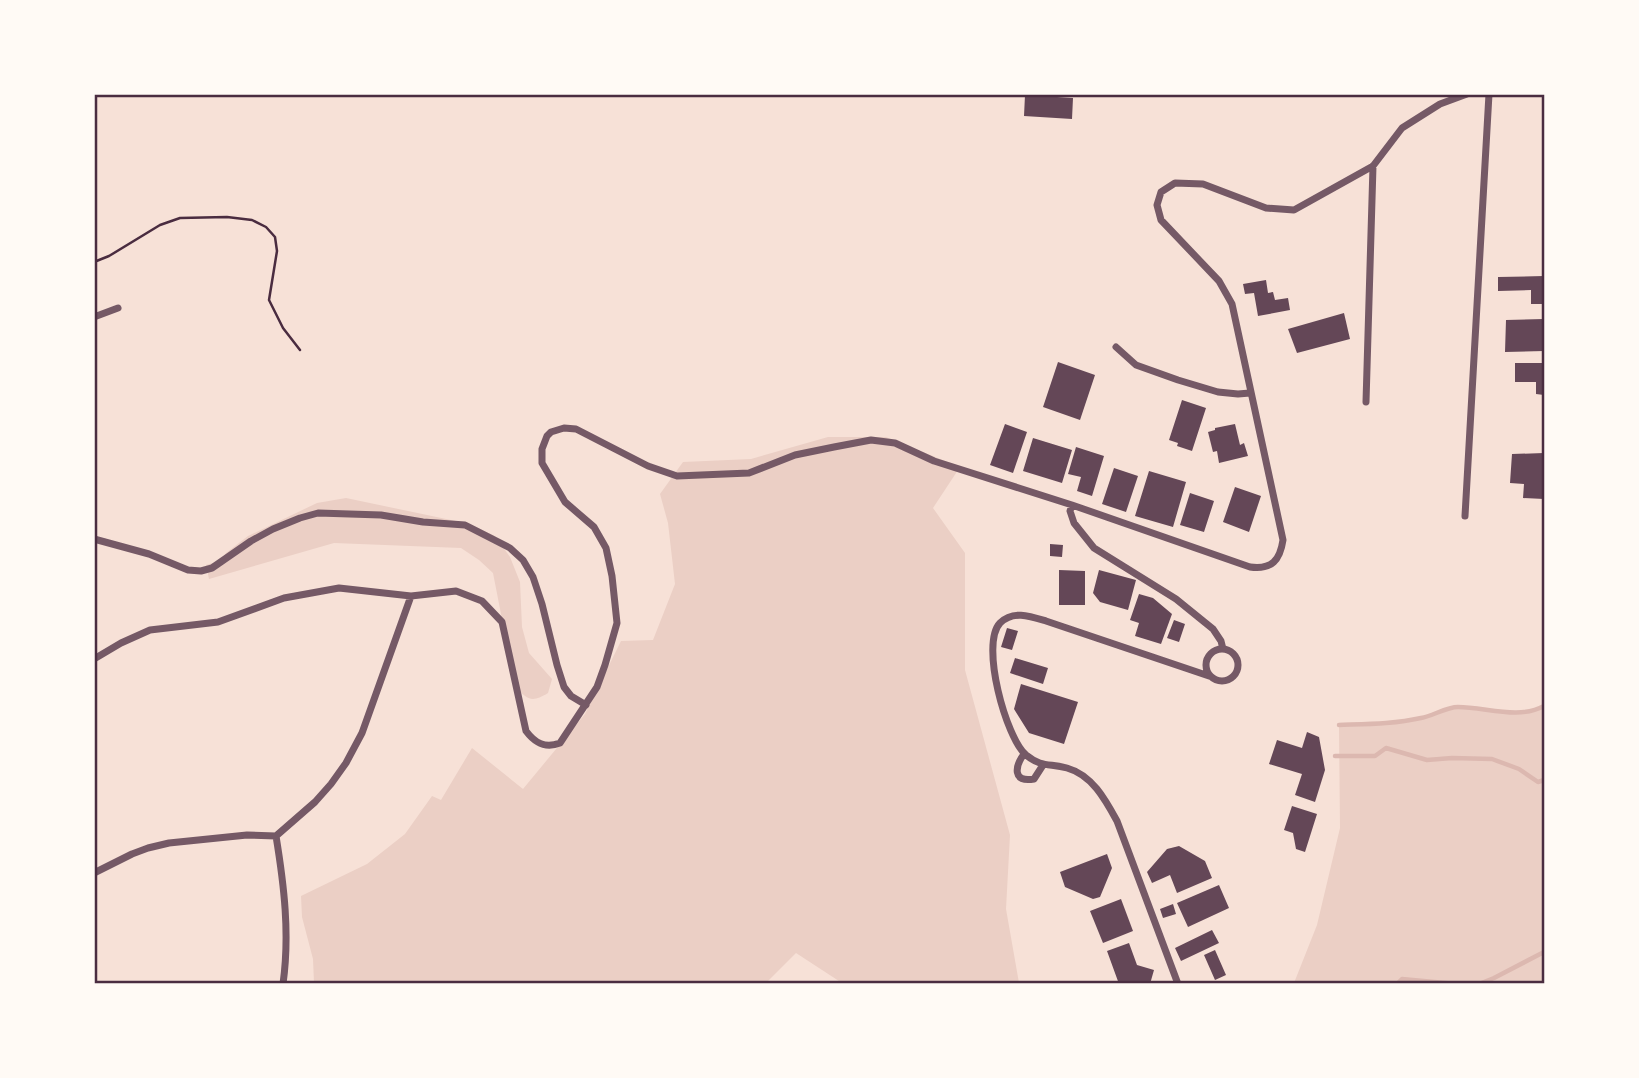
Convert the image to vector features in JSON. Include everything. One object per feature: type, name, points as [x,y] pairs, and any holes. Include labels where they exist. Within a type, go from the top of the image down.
[{"type":"street","points":[[94,659],[149,630],[218,622],[284,598],[339,588],[411,596],[456,591],[482,601],[502,622],[526,731],[533,741],[547,746],[560,743],[597,687],[617,623],[606,548],[594,527],[565,502],[542,463],[542,449],[547,436],[564,428],[576,429],[648,466],[677,476],[749,473],[795,455],[871,440],[895,443],[934,461],[1072,505],[1250,568],[1264,568],[1272,564],[1281,552],[1283,540],[1232,304],[1219,281],[1161,220],[1157,205],[1161,192],[1175,184],[1203,184],[1266,208],[1294,210],[1373,166],[1402,128],[1440,104],[1467,94]]},
{"type":"street","points":[[1465,516],[1489,94]]},
{"type":"street","points":[[1366,402],[1373,166]]},
{"type":"street","points":[[94,317],[118,308]]},
{"type":"street","points":[[1116,347],[1136,365],[1178,380],[1218,392],[1250,393]]},
{"type":"street","points":[[1072,505],[1070,511],[1074,523],[1094,548],[1176,599],[1213,629],[1223,649]]},
{"type":"street","points":[[94,540],[149,555],[188,570],[201,570],[212,568],[274,529],[318,513],[381,515],[466,525],[510,548],[523,560],[533,577],[542,604],[564,687],[571,696],[586,705]]},
{"type":"street","points":[[94,873],[132,854],[170,843],[247,835],[276,836],[315,802],[346,763],[362,733],[411,596]]},
{"type":"street","points":[[1178,984],[1117,821],[1107,803],[1093,784],[1081,774],[1066,768],[1043,765],[1024,754],[1000,700],[993,639],[998,626],[1008,618],[1021,614],[1209,676]]},
{"type":"street","points":[[1193,670],[1206,661],[1212,652],[1213,629]]},
{"type":"street","points":[[1206,661],[1206,671],[1213,680],[1224,682],[1234,677],[1237,672],[1236,657],[1223,649],[1212,652]]},
{"type":"street","points":[[1024,754],[1016,769],[1022,779],[1034,779],[1043,765]]},
{"type":"street","points":[[276,836],[284,885],[286,963],[283,984]]},
{"type":"path","points":[[94,262],[160,225],[180,218],[227,217],[252,220],[266,227],[275,237],[277,251],[269,300],[283,328],[300,350]]},
{"type":"shaded area","points":[[828,437],[886,437],[960,467],[933,508],[965,553],[965,670],[1010,835],[1006,909],[1019,983],[842,983],[796,953],[766,983],[314,983],[313,959],[302,917],[301,896],[367,864],[405,834],[432,796],[441,800],[472,748],[523,789],[585,714],[621,641],[653,640],[675,584],[668,523],[660,494],[683,462],[751,459]]},
{"type":"shaded area","points":[[346,498],[470,524],[495,536],[510,557],[520,582],[522,627],[529,653],[552,679],[548,693],[534,699],[515,686],[493,573],[461,548],[334,543],[209,579],[206,565],[220,561],[248,536],[317,503]]},
{"type":"shaded area","points":[[1455,706],[1513,713],[1544,706],[1544,983],[1294,983],[1317,925],[1340,828],[1339,725],[1389,724],[1426,718]]},
{"type":"building","points":[[1025,95],[1073,98],[1072,119],[1024,116]]},
{"type":"building","points":[[1544,276],[1544,304],[1531,304],[1531,290],[1498,291],[1498,277]]},
{"type":"building","points":[[1266,280],[1268,293],[1273,292],[1275,300],[1288,298],[1290,310],[1258,316],[1254,293],[1245,294],[1243,284]]},
{"type":"building","points":[[1344,313],[1350,339],[1297,353],[1288,329]]},
{"type":"building","points":[[1544,319],[1544,351],[1505,352],[1506,320]]},
{"type":"building","points":[[1058,362],[1095,375],[1080,420],[1043,407]]},
{"type":"building","points":[[1515,363],[1544,363],[1544,395],[1536,394],[1536,382],[1515,382]]},
{"type":"building","points":[[1182,400],[1206,408],[1192,451],[1169,440]]},
{"type":"building","points":[[1005,424],[1027,432],[1013,473],[990,465]]},
{"type":"building","points":[[1235,424],[1240,445],[1244,443],[1248,456],[1219,463],[1217,451],[1213,452],[1208,432]]},
{"type":"building","points":[[1033,438],[1072,450],[1062,483],[1023,471]]},
{"type":"building","points":[[1076,447],[1104,456],[1092,496],[1077,491],[1081,477],[1068,474]]},
{"type":"building","points":[[1544,453],[1544,499],[1523,498],[1524,484],[1510,483],[1512,454]]},
{"type":"building","points":[[1114,468],[1138,476],[1126,512],[1102,504]]},
{"type":"building","points":[[1149,471],[1186,482],[1173,527],[1135,516]]},
{"type":"building","points":[[1235,487],[1261,496],[1249,532],[1223,522]]},
{"type":"building","points":[[1190,493],[1214,501],[1204,532],[1180,525]]},
{"type":"building","points":[[1050,544],[1063,545],[1062,557],[1050,556]]},
{"type":"building","points":[[1059,570],[1085,571],[1085,605],[1059,605]]},
{"type":"building","points":[[1099,570],[1136,580],[1128,610],[1100,602],[1093,593]]},
{"type":"building","points":[[1139,594],[1153,598],[1172,614],[1161,644],[1135,636],[1139,623],[1130,620]]},
{"type":"building","points":[[1174,620],[1185,624],[1179,642],[1167,638]]},
{"type":"building","points":[[1007,628],[1018,631],[1012,650],[1001,647]]},
{"type":"building","points":[[1015,658],[1048,668],[1043,684],[1010,673]]},
{"type":"building","points":[[1021,684],[1078,702],[1064,744],[1029,733],[1014,709]]},
{"type":"building","points":[[1307,732],[1319,737],[1325,770],[1315,802],[1295,795],[1302,774],[1269,764],[1277,740],[1302,748]]},
{"type":"building","points":[[1292,806],[1317,814],[1305,852],[1296,849],[1293,833],[1284,830]]},
{"type":"building","points":[[1179,846],[1205,861],[1212,878],[1177,893],[1170,875],[1152,883],[1147,872],[1167,849]]},
{"type":"building","points":[[1107,854],[1112,868],[1100,897],[1093,899],[1065,887],[1060,872]]},
{"type":"building","points":[[1219,885],[1229,908],[1188,927],[1177,903]]},
{"type":"building","points":[[1121,899],[1133,931],[1103,943],[1090,911]]},
{"type":"building","points":[[1173,904],[1176,914],[1163,918],[1160,909]]},
{"type":"building","points":[[1212,930],[1219,943],[1181,961],[1175,948]]},
{"type":"building","points":[[1129,943],[1137,965],[1154,970],[1150,984],[1119,984],[1107,951]]},
{"type":"building","points":[[1215,950],[1226,975],[1215,980],[1204,955]]},
{"type":"waterway","points":[[1339,725],[1411,720],[1453,707],[1524,712],[1544,706]]},
{"type":"waterway","points":[[1335,756],[1375,756],[1386,748],[1427,760],[1492,759],[1519,769],[1538,782],[1544,780]]},
{"type":"waterway","points":[[1479,984],[1544,952]]},
{"type":"waterway","points":[[1397,984],[1402,979],[1456,984]]}]
